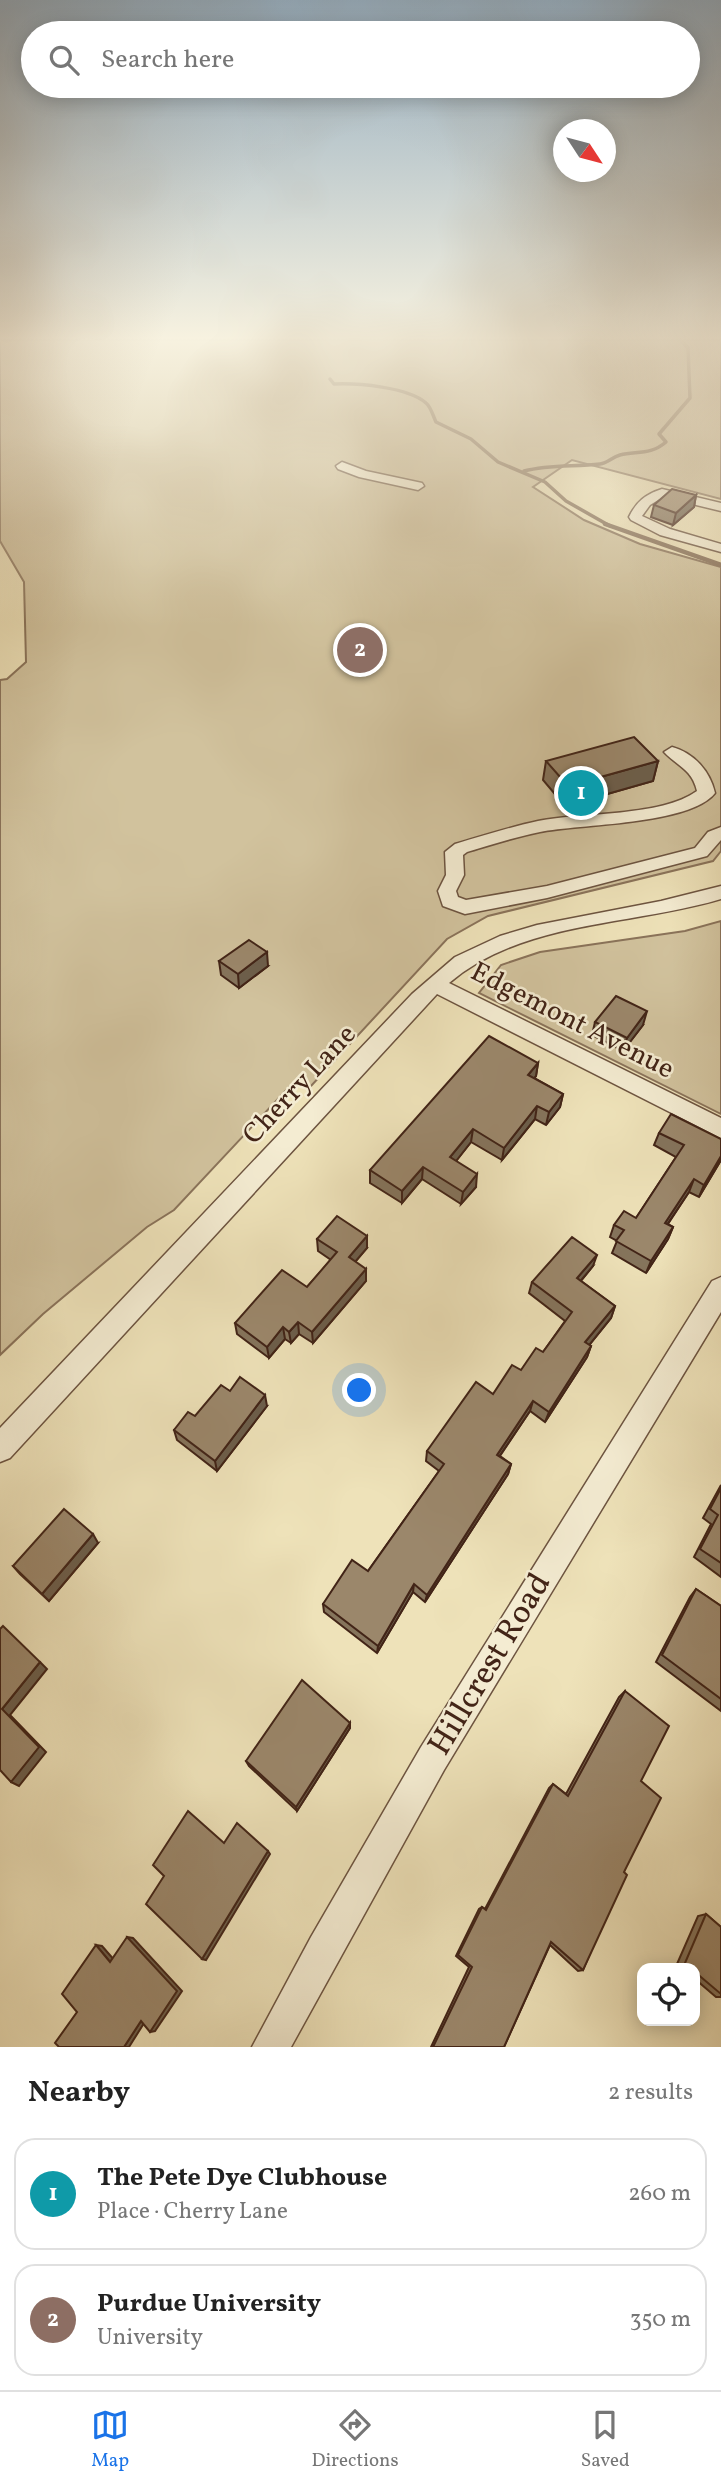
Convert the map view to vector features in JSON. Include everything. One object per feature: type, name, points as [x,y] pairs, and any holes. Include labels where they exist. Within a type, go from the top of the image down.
[{"type":"street","points":[[342,466],[363,474],[418,486]]},
{"type":"street","points":[[721,507],[662,493],[653,495],[637,511],[635,517],[673,534],[721,548]]},
{"type":"street","points":[[672,752],[691,762],[713,782],[706,793],[692,803],[616,819],[540,826],[461,848],[454,852],[455,875],[447,891],[450,901],[465,907],[547,892],[701,852],[714,836],[721,833]]},
{"type":"street","name":"Cherry Lane","points":[[0,1448],[434,984],[478,953],[511,940],[565,926],[705,898],[721,892]]},
{"type":"street","name":"Edgemont Avenue","points":[[434,984],[721,1129]]},
{"type":"street","name":"Hillcrest Road","points":[[271,2047],[317,1960],[522,1610],[721,1289]]},
{"type":"shaded area","points":[[0,436],[721,436],[721,499],[572,460],[533,487],[584,520],[640,544],[721,567],[721,851],[713,861],[488,916],[447,939],[311,1086],[290,1086],[174,1210],[147,1227],[43,1314],[0,1355],[0,680],[7,679],[26,662],[24,582],[0,541]]},
{"type":"shaded area","points":[[721,921],[721,1114],[479,993],[501,965],[540,952],[685,931]]},
{"type":"building","points":[[672,489],[696,495],[676,513],[654,505]]},
{"type":"building","points":[[634,737],[658,761],[568,786],[546,761]]},
{"type":"building","points":[[249,940],[267,952],[238,974],[219,961]]},
{"type":"building","points":[[616,996],[647,1011],[627,1038],[595,1022]]},
{"type":"building","points":[[489,1036],[538,1063],[528,1075],[563,1094],[549,1112],[537,1106],[504,1148],[473,1129],[450,1157],[477,1174],[463,1192],[423,1167],[402,1191],[370,1170]]},
{"type":"building","points":[[671,1114],[721,1139],[721,1156],[704,1185],[694,1179],[665,1223],[673,1227],[651,1261],[616,1241],[624,1230],[614,1225],[624,1211],[636,1218],[684,1145],[659,1133]]},
{"type":"building","points":[[337,1216],[367,1236],[349,1257],[366,1269],[312,1332],[298,1322],[289,1332],[283,1327],[267,1347],[235,1323],[282,1270],[307,1287],[337,1252],[317,1239]]},
{"type":"building","points":[[572,1237],[597,1255],[577,1278],[615,1306],[585,1342],[591,1346],[549,1412],[533,1401],[497,1455],[511,1464],[427,1595],[414,1584],[378,1646],[323,1604],[352,1560],[368,1571],[444,1464],[427,1451],[476,1382],[493,1394],[512,1365],[521,1370],[536,1348],[543,1352],[572,1312],[532,1282]]},
{"type":"building","points":[[240,1377],[265,1395],[215,1461],[174,1430],[188,1412],[195,1416],[221,1385],[230,1391]]},
{"type":"building","points":[[721,1488],[721,1563],[700,1549],[718,1515],[710,1509]]},
{"type":"building","points":[[64,1509],[93,1534],[42,1594],[13,1566]]},
{"type":"building","points":[[696,1589],[721,1606],[721,1699],[662,1655]]},
{"type":"building","points":[[3,1626],[40,1662],[2,1709],[39,1747],[11,1782],[0,1770],[0,1629]]},
{"type":"building","points":[[302,1680],[350,1723],[296,1807],[246,1761]]},
{"type":"building","points":[[625,1691],[669,1726],[641,1781],[661,1798],[624,1872],[627,1875],[583,1970],[551,1942],[504,2047],[433,2047],[472,1967],[458,1955],[482,1907],[486,1910],[553,1784],[568,1796]]},
{"type":"building","points":[[188,1811],[224,1843],[237,1823],[268,1851],[202,1959],[146,1904],[164,1876],[153,1865]]},
{"type":"building","points":[[706,1914],[721,1927],[721,1994],[700,1976],[700,1963],[685,1963]]},
{"type":"building","points":[[127,1937],[177,1991],[150,2032],[141,2021],[124,2047],[59,2047],[55,2043],[77,2012],[62,1994],[96,1945],[110,1962]]},
{"type":"waterway","points":[[464,436],[498,462],[545,482],[566,501],[609,525]]},
{"type":"waterway","points":[[524,471],[553,466],[600,464],[620,455],[655,449],[666,442],[660,436]]},
{"type":"waterway","points":[[605,524],[609,525]]},
{"type":"waterway","points":[[609,525],[721,565]]},
{"type":"place","name":"Purdue University","points":[[360,650]]},
{"type":"place","name":"The Pete Dye Clubhouse","points":[[581,793]]}]
